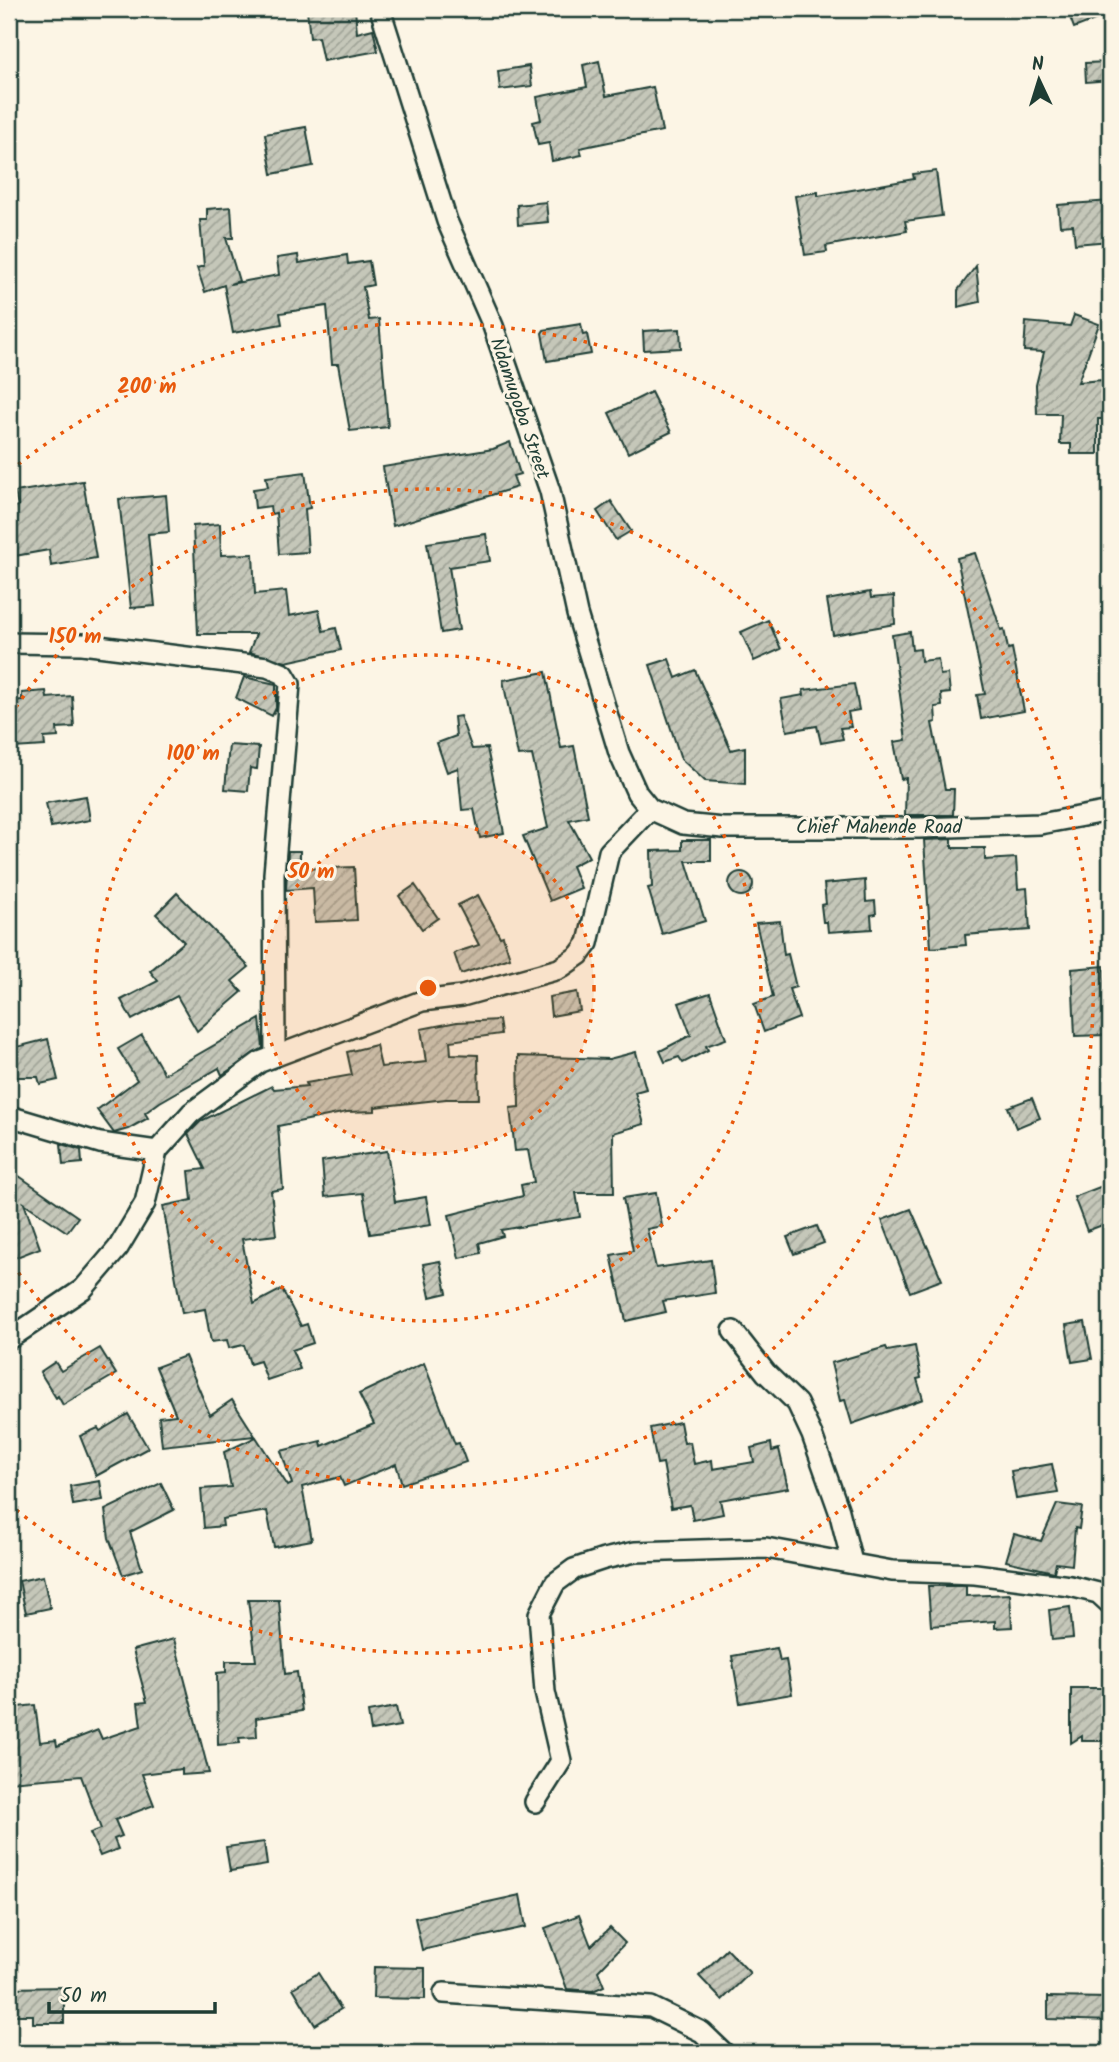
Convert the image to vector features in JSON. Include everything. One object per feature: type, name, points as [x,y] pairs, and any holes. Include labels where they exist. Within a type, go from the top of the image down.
[{"type":"street","name":"Ndamugoba Street","points":[[380,9],[447,220],[493,326],[550,491],[576,614],[619,753],[637,793],[650,809]]},
{"type":"street","points":[[9,643],[82,644],[267,667],[284,674],[290,684],[290,695],[279,783],[274,874],[275,1055]]},
{"type":"street","name":"Chief Mahende Road","points":[[650,809],[683,824],[723,828],[1040,824],[1110,811]]},
{"type":"street","points":[[9,1339],[83,1289],[118,1248],[145,1203],[157,1151],[191,1113],[260,1062],[422,1001],[462,996],[525,981],[559,968],[579,955],[588,943],[609,852],[650,809]]},
{"type":"street","points":[[9,1116],[100,1143],[157,1151]]},
{"type":"street","points":[[733,1331],[766,1373],[797,1403],[812,1435],[839,1511],[852,1562]]},
{"type":"street","points":[[535,1801],[561,1761],[545,1692],[539,1614],[555,1583],[574,1569],[635,1552],[766,1548],[892,1571],[975,1574],[1070,1586],[1098,1592],[1110,1604]]},
{"type":"street","points":[[444,1993],[651,2007],[702,2032],[724,2053]]},
{"type":"building","points":[[355,9],[357,33],[373,29],[378,51],[323,61],[318,37],[310,38],[307,10]]},
{"type":"building","points":[[1067,9],[1110,9],[1110,14],[1074,28]]},
{"type":"building","points":[[599,61],[606,96],[653,87],[662,131],[580,148],[582,155],[552,161],[549,143],[538,145],[533,122],[541,120],[537,97],[587,87],[583,65]]},
{"type":"building","points":[[1110,62],[1110,80],[1086,82],[1085,63]]},
{"type":"building","points":[[529,66],[532,86],[500,90],[498,71]]},
{"type":"building","points":[[306,127],[313,166],[272,174],[265,134]]},
{"type":"building","points":[[936,171],[942,216],[905,221],[907,231],[826,246],[827,252],[805,255],[795,196],[818,192],[818,196],[914,179],[913,174]]},
{"type":"building","points":[[1110,201],[1110,241],[1075,244],[1073,225],[1060,226],[1058,205]]},
{"type":"building","points":[[546,202],[548,222],[518,225],[517,205]]},
{"type":"building","points":[[231,207],[233,238],[226,238],[239,281],[230,284],[279,275],[277,258],[298,255],[299,263],[347,255],[348,264],[369,261],[373,285],[363,287],[369,320],[379,319],[388,427],[350,431],[338,364],[332,364],[327,306],[280,313],[282,324],[233,333],[224,285],[205,292],[197,268],[204,266],[200,220],[207,220],[207,209]]},
{"type":"building","points":[[976,266],[980,302],[958,307],[958,290]]},
{"type":"building","points":[[1074,315],[1099,324],[1078,382],[1102,380],[1105,419],[1098,419],[1098,454],[1071,454],[1071,444],[1060,444],[1061,414],[1037,414],[1036,385],[1044,352],[1024,351],[1026,322],[1070,326]]},
{"type":"building","points":[[581,324],[583,335],[587,334],[591,354],[547,361],[542,333],[544,330]]},
{"type":"building","points":[[680,329],[681,348],[644,350],[643,331]]},
{"type":"building","points":[[651,392],[671,432],[628,453],[609,413]]},
{"type":"building","points":[[510,442],[520,474],[513,476],[517,487],[393,526],[383,467],[493,449]]},
{"type":"building","points":[[305,472],[310,508],[305,509],[308,552],[279,554],[276,513],[271,514],[270,506],[255,508],[253,489],[268,487],[266,477]]},
{"type":"building","points":[[83,481],[96,558],[51,566],[49,550],[9,557],[9,508],[18,506],[15,492]]},
{"type":"building","points":[[166,495],[169,532],[148,534],[155,606],[131,608],[119,499]]},
{"type":"building","points":[[611,501],[631,531],[616,540],[597,511]]},
{"type":"building","points":[[220,524],[221,555],[253,554],[255,594],[286,591],[289,616],[319,610],[323,631],[336,628],[341,650],[286,662],[249,652],[256,634],[198,634],[193,526]]},
{"type":"building","points":[[486,534],[490,561],[449,567],[459,630],[441,633],[427,543]]},
{"type":"building","points":[[975,553],[1001,630],[1004,629],[1008,649],[1012,648],[1024,711],[981,719],[977,695],[985,694],[957,558]]},
{"type":"building","points":[[870,592],[871,598],[894,596],[895,624],[833,635],[827,600]]},
{"type":"building","points":[[768,620],[781,649],[754,661],[741,632]]},
{"type":"building","points":[[910,632],[912,650],[920,649],[921,661],[938,659],[940,675],[948,674],[950,693],[941,694],[942,706],[935,707],[936,722],[932,723],[945,789],[954,789],[953,815],[905,815],[906,778],[901,779],[894,742],[906,740],[892,635]]},
{"type":"building","points":[[669,659],[676,678],[695,670],[731,750],[745,747],[745,784],[705,781],[681,759],[650,665]]},
{"type":"building","points":[[546,672],[561,748],[574,746],[588,816],[569,820],[589,857],[572,866],[581,888],[550,901],[523,836],[548,828],[532,755],[518,756],[503,680]]},
{"type":"building","points":[[244,677],[276,684],[276,708],[272,716],[236,698]]},
{"type":"building","points":[[854,684],[859,710],[848,712],[851,727],[840,728],[843,739],[821,743],[817,726],[787,731],[781,699],[804,695],[803,690]]},
{"type":"building","points":[[46,691],[47,698],[72,696],[74,727],[57,728],[58,737],[44,738],[45,746],[13,748],[13,742],[9,742],[9,718],[15,718],[14,701],[22,700],[22,693]]},
{"type":"building","points":[[460,716],[472,749],[487,748],[504,833],[480,838],[474,809],[462,810],[458,768],[447,772],[437,743],[456,736],[454,717]]},
{"type":"building","points":[[229,745],[259,747],[257,769],[250,768],[248,791],[225,789]]},
{"type":"building","points":[[86,796],[90,820],[51,827],[46,803]]},
{"type":"building","points":[[952,839],[952,848],[985,848],[985,860],[1016,858],[1018,889],[1027,888],[1030,930],[965,935],[966,945],[931,948],[924,840]]},
{"type":"building","points":[[682,840],[711,840],[711,861],[686,861],[705,921],[662,934],[648,888],[652,887],[651,851],[682,850]]},
{"type":"building","points":[[288,851],[300,851],[300,869],[354,867],[357,920],[315,922],[313,888],[286,890]]},
{"type":"building","points":[[741,872],[752,879],[753,884],[746,895],[741,896],[730,889],[729,884],[736,873]]},
{"type":"building","points":[[865,880],[866,902],[875,901],[876,914],[871,915],[872,929],[828,932],[827,922],[823,922],[821,905],[826,904],[824,884]]},
{"type":"building","points":[[415,885],[438,918],[422,929],[399,896]]},
{"type":"building","points":[[177,893],[249,967],[232,981],[242,992],[197,1031],[177,996],[132,1020],[121,1000],[158,981],[150,971],[184,942],[156,914]]},
{"type":"building","points":[[478,895],[500,937],[503,936],[510,958],[461,974],[454,953],[479,945],[458,905]]},
{"type":"building","points":[[780,921],[784,955],[788,954],[796,987],[789,989],[799,1018],[764,1032],[754,1004],[773,997],[756,923]]},
{"type":"building","points":[[1104,966],[1106,1035],[1075,1036],[1072,969]]},
{"type":"building","points":[[577,992],[580,1011],[551,1016],[549,997]]},
{"type":"building","points":[[710,993],[726,1039],[706,1046],[708,1050],[683,1063],[679,1057],[665,1062],[660,1051],[691,1035],[679,1003]]},
{"type":"building","points":[[260,1019],[263,1048],[222,1075],[219,1068],[160,1102],[145,1113],[148,1118],[114,1133],[97,1110],[137,1080],[118,1049],[142,1035],[164,1074]]},
{"type":"building","points":[[499,1020],[501,1034],[450,1041],[451,1054],[478,1055],[479,1099],[446,1099],[375,1107],[375,1111],[347,1112],[278,1126],[283,1189],[271,1191],[276,1235],[242,1239],[254,1304],[282,1289],[301,1326],[307,1324],[313,1343],[292,1350],[300,1369],[267,1380],[260,1361],[250,1364],[244,1345],[229,1348],[227,1340],[211,1342],[205,1309],[182,1313],[163,1206],[192,1200],[189,1171],[205,1169],[188,1134],[201,1121],[272,1086],[274,1089],[307,1086],[306,1083],[352,1075],[347,1052],[376,1045],[381,1067],[426,1062],[421,1029],[457,1022]]},
{"type":"building","points":[[48,1039],[58,1080],[40,1084],[38,1077],[9,1077],[9,1049]]},
{"type":"building","points":[[636,1052],[646,1089],[635,1092],[644,1124],[613,1133],[614,1193],[576,1193],[580,1217],[501,1230],[503,1236],[479,1243],[481,1253],[459,1258],[449,1215],[523,1196],[521,1185],[534,1182],[528,1150],[515,1151],[510,1108],[519,1107],[518,1056],[609,1059]]},
{"type":"building","points":[[1032,1098],[1040,1118],[1016,1128],[1008,1107]]},
{"type":"building","points":[[61,1144],[81,1150],[82,1163],[63,1165]]},
{"type":"building","points":[[387,1151],[395,1202],[426,1197],[431,1225],[370,1234],[363,1193],[325,1197],[322,1161]]},
{"type":"building","points":[[9,1169],[78,1217],[67,1232],[24,1203],[40,1248],[9,1260]]},
{"type":"building","points":[[1110,1183],[1110,1222],[1087,1231],[1074,1197]]},
{"type":"building","points":[[656,1193],[662,1226],[647,1229],[656,1268],[711,1260],[715,1293],[663,1301],[666,1312],[626,1321],[611,1255],[633,1251],[623,1198]]},
{"type":"building","points":[[911,1209],[942,1280],[910,1292],[882,1220]]},
{"type":"building","points":[[817,1226],[824,1243],[794,1254],[787,1237]]},
{"type":"building","points":[[440,1261],[447,1293],[430,1297],[423,1264]]},
{"type":"building","points":[[1085,1322],[1092,1359],[1072,1362],[1066,1325]]},
{"type":"building","points":[[915,1346],[921,1378],[917,1379],[923,1399],[852,1424],[845,1400],[840,1401],[831,1363],[886,1347],[888,1351]]},
{"type":"building","points":[[100,1348],[116,1374],[63,1405],[40,1372],[55,1362],[61,1371]]},
{"type":"building","points":[[185,1356],[210,1415],[232,1400],[255,1436],[162,1446],[159,1417],[176,1415],[156,1367]]},
{"type":"building","points":[[424,1363],[455,1444],[459,1443],[466,1462],[402,1484],[396,1464],[344,1486],[340,1477],[302,1487],[312,1540],[274,1547],[267,1511],[222,1519],[223,1526],[204,1528],[201,1489],[231,1487],[224,1452],[256,1437],[288,1486],[292,1484],[281,1451],[321,1441],[322,1446],[374,1424],[359,1394]]},
{"type":"building","points":[[128,1414],[148,1448],[96,1476],[80,1436],[98,1428],[100,1431]]},
{"type":"building","points":[[680,1422],[684,1443],[690,1442],[694,1464],[712,1460],[713,1469],[754,1462],[751,1448],[771,1443],[772,1451],[779,1449],[788,1488],[720,1500],[723,1514],[693,1520],[690,1505],[671,1508],[663,1463],[657,1464],[650,1428]]},
{"type":"building","points":[[1052,1464],[1058,1493],[1016,1499],[1011,1471]]},
{"type":"building","points":[[100,1481],[103,1500],[73,1505],[70,1486]]},
{"type":"building","points":[[161,1483],[174,1510],[130,1532],[142,1569],[123,1575],[109,1538],[105,1510]]},
{"type":"building","points":[[1057,1504],[1082,1507],[1079,1529],[1075,1528],[1072,1565],[1056,1563],[1054,1572],[1006,1561],[1014,1534],[1041,1541]]},
{"type":"building","points":[[43,1576],[50,1608],[26,1613],[19,1581]]},
{"type":"building","points":[[928,1586],[966,1586],[966,1596],[1010,1594],[1012,1627],[995,1628],[995,1621],[931,1626]]},
{"type":"building","points":[[248,1600],[279,1600],[285,1674],[297,1672],[302,1711],[256,1718],[257,1737],[239,1738],[240,1743],[218,1745],[217,1673],[226,1672],[226,1661],[256,1661]]},
{"type":"building","points":[[1070,1607],[1073,1638],[1052,1640],[1049,1610]]},
{"type":"building","points":[[174,1639],[209,1773],[182,1775],[182,1769],[142,1774],[154,1805],[115,1820],[122,1836],[114,1839],[118,1849],[100,1856],[90,1833],[101,1829],[81,1776],[9,1782],[9,1708],[35,1705],[40,1742],[56,1740],[57,1746],[98,1730],[102,1739],[141,1726],[138,1703],[147,1702],[133,1650]]},
{"type":"building","points":[[777,1648],[780,1661],[786,1660],[792,1694],[740,1703],[732,1656]]},
{"type":"building","points":[[1071,1688],[1110,1688],[1110,1712],[1105,1712],[1105,1741],[1082,1741],[1082,1736],[1071,1743]]},
{"type":"building","points":[[396,1707],[400,1726],[371,1731],[368,1712]]},
{"type":"building","points":[[264,1842],[267,1865],[230,1871],[226,1847]]},
{"type":"building","points":[[520,1895],[526,1927],[422,1950],[415,1918]]},
{"type":"building","points":[[579,1915],[591,1946],[610,1928],[625,1943],[598,1971],[604,1986],[593,1991],[567,1989],[545,1928]]},
{"type":"building","points":[[727,1949],[750,1973],[722,2000],[699,1976]]},
{"type":"building","points":[[374,1967],[425,1968],[425,1999],[373,1998]]},
{"type":"building","points":[[318,1973],[341,2009],[315,2025],[293,1988]]},
{"type":"building","points":[[64,1987],[64,2023],[33,2023],[33,2015],[9,2015],[9,1988]]},
{"type":"building","points":[[1048,1997],[1110,1998],[1110,2021],[1048,2019]]}]
